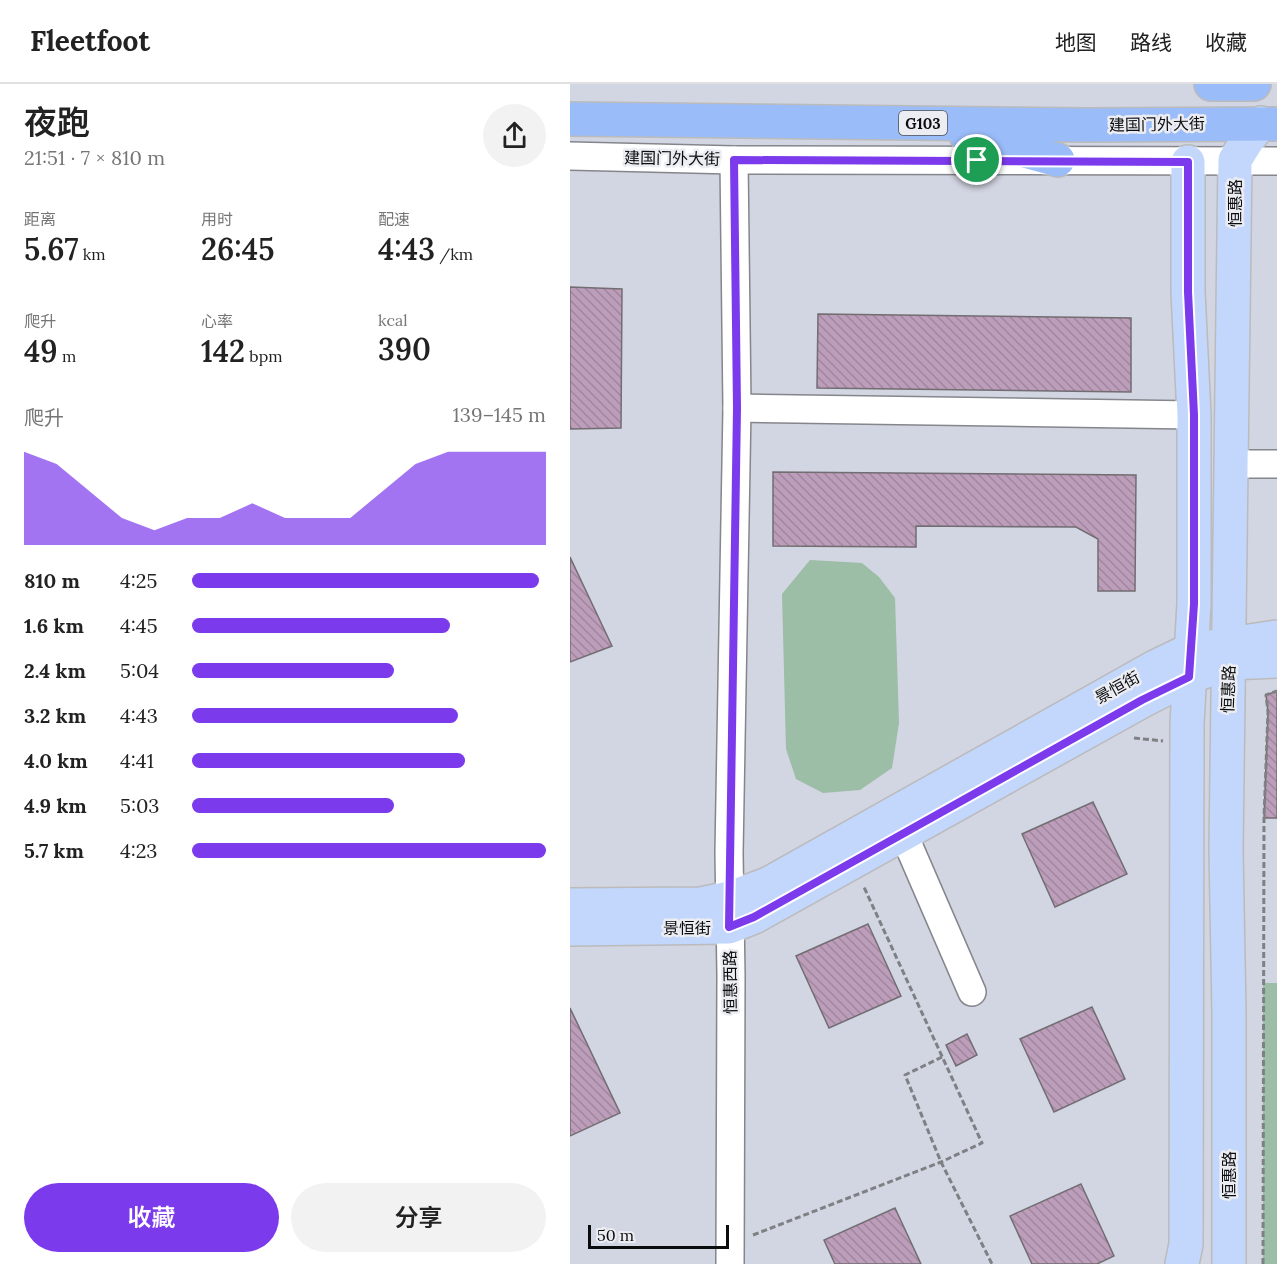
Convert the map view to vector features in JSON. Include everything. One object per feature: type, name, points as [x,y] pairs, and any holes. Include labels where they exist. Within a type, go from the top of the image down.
[{"type":"highway","points":[[1211,84],[1254,84]]},
{"type":"highway","name":"建国门外大街","points":[[570,119],[1088,125],[1269,123]]},
{"type":"highway","points":[[921,123],[1058,160]]},
{"type":"main road","name":"恒惠路","points":[[1229,1264],[1229,1025],[1226,909],[1235,160],[1248,139],[1269,123]]},
{"type":"main road","points":[[1186,1257],[1186,723],[1194,604],[1194,415],[1188,292],[1188,162]]},
{"type":"main road","points":[[1188,220],[1215,220],[1226,235],[1226,305],[1232,397]]},
{"type":"main road","name":"景恒街","points":[[570,929],[730,913],[768,884],[1145,672],[1229,653],[1277,637]]},
{"type":"main road","name":"景恒街","points":[[1229,653],[1277,661]]},
{"type":"main road","name":"景恒街","points":[[570,905],[701,904],[730,913],[754,917],[1142,700],[1190,663]]},
{"type":"street","name":"建国门外大街","points":[[570,156],[734,160],[1277,161]]},
{"type":"street","name":"恒惠西路","points":[[730,1254],[730,830],[737,408],[734,160]]},
{"type":"street","points":[[737,408],[1194,415]]},
{"type":"street","points":[[1231,464],[1277,464]]},
{"type":"street","points":[[904,835],[972,992]]},
{"type":"path","points":[[1263,1264],[1264,830],[1268,712],[1266,695],[1277,691]]},
{"type":"path","points":[[730,1254],[982,1143],[852,862]]},
{"type":"path","points":[[942,1057],[905,1075],[941,1162],[992,1264]]},
{"type":"shaded area","points":[[570,84],[1277,84],[1277,1264],[570,1264]]},
{"type":"green space","points":[[810,560],[862,563],[879,577],[895,598],[899,723],[892,768],[860,790],[823,793],[796,779],[786,749],[782,594]]},
{"type":"green space","points":[[1263,983],[1277,983],[1277,1264],[1263,1264]]},
{"type":"building","points":[[570,287],[622,289],[621,428],[570,429]]},
{"type":"building","points":[[818,314],[1131,318],[1131,392],[817,388]]},
{"type":"building","points":[[773,472],[1136,475],[1135,591],[1098,591],[1098,539],[1076,527],[916,526],[916,547],[773,546]]},
{"type":"building","points":[[570,557],[612,646],[570,662]]},
{"type":"building","points":[[1277,691],[1277,818],[1264,818],[1268,712],[1266,695]]},
{"type":"building","points":[[1093,802],[1127,874],[1055,907],[1022,834]]},
{"type":"building","points":[[868,924],[901,996],[829,1028],[796,956]]},
{"type":"building","points":[[1092,1007],[1125,1079],[1054,1112],[1020,1039]]},
{"type":"building","points":[[570,1008],[620,1113],[570,1136]]},
{"type":"building","points":[[967,1034],[977,1055],[956,1066],[946,1045]]},
{"type":"building","points":[[1081,1184],[1114,1256],[1097,1264],[1032,1264],[1010,1216]]},
{"type":"building","points":[[895,1208],[921,1264],[835,1264],[824,1240]]},
{"type":"route","points":[[734,160],[977,160],[1188,162],[1188,292],[1194,415],[1194,604],[1189,677],[1142,700],[754,917],[729,927],[737,408],[734,160]]}]
